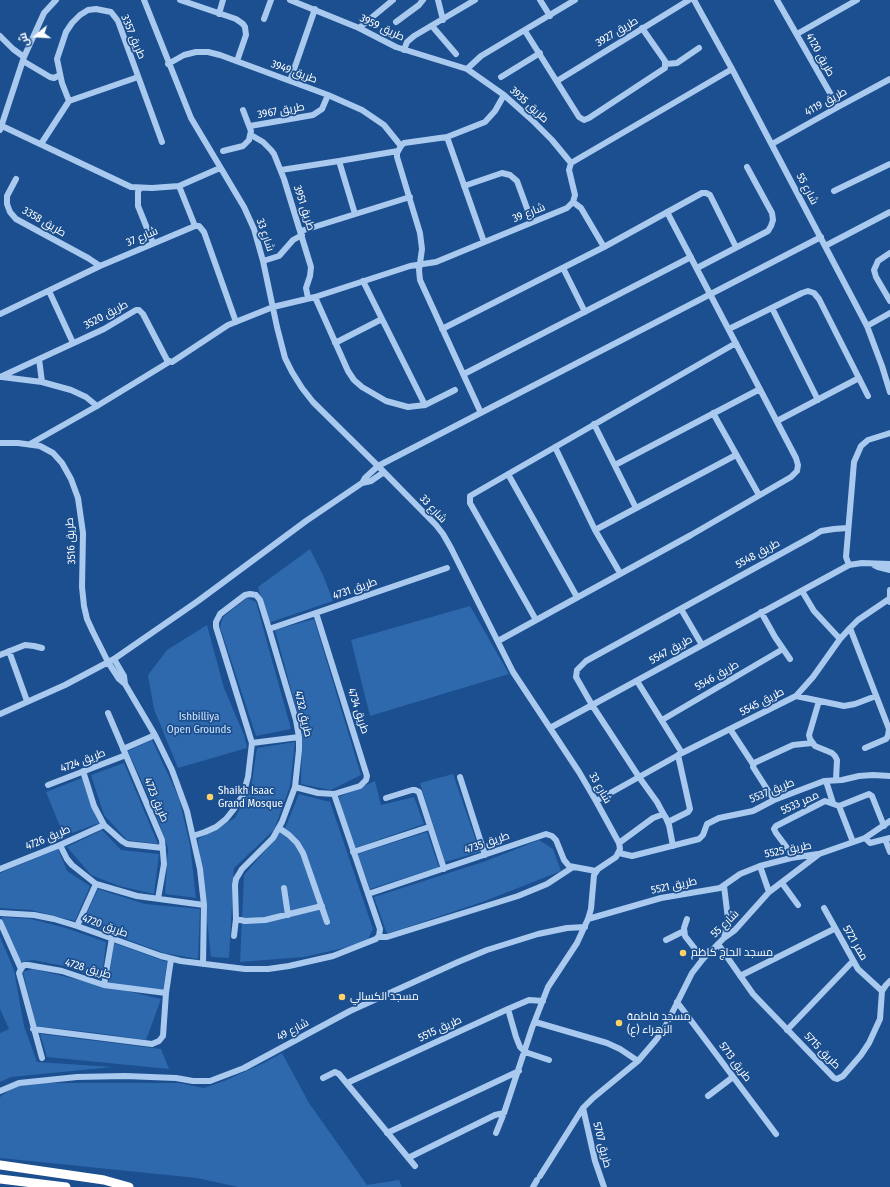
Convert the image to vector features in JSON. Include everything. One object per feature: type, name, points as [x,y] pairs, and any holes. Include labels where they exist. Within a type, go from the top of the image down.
[{"type":"highway","points":[[0,1165],[104,1180],[129,1187]]},
{"type":"highway","points":[[0,1179],[66,1187]]},
{"type":"street","points":[[56,0],[44,13],[24,59],[1,128],[42,144],[131,187],[152,188],[179,186],[220,168]]},
{"type":"street","name":"شارع 33","points":[[142,0],[147,6],[168,64],[191,118],[244,207],[254,229],[263,261],[285,358],[302,388],[313,402],[384,472],[443,534],[498,641],[499,646],[522,687],[596,801],[619,843],[619,853]]},
{"type":"street","points":[[180,0],[240,21],[245,27],[246,35],[237,61]]},
{"type":"street","points":[[219,14],[223,0]]},
{"type":"street","points":[[264,19],[271,0]]},
{"type":"street","name":"طريق 3959","points":[[290,0],[359,28],[404,50],[466,68]]},
{"type":"street","points":[[359,28],[385,3],[393,0]]},
{"type":"street","points":[[396,22],[419,5],[423,0]]},
{"type":"street","points":[[438,0],[443,20]]},
{"type":"street","points":[[404,50],[409,40],[475,0]]},
{"type":"street","points":[[540,0],[550,16]]},
{"type":"street","points":[[466,68],[481,56],[575,0]]},
{"type":"street","name":"طريق 3927","points":[[557,81],[689,0]]},
{"type":"street","name":"شارع 55","points":[[694,0],[772,144],[867,326],[890,392]]},
{"type":"street","name":"طريق 4120","points":[[777,0],[838,106]]},
{"type":"street","name":"طريق 4120","points":[[797,34],[857,0]]},
{"type":"street","name":"طريق 3357","points":[[138,77],[70,100],[62,84],[57,59],[66,32],[72,22],[88,10],[96,9],[111,12],[118,21],[162,142]]},
{"type":"street","points":[[290,81],[315,9]]},
{"type":"street","points":[[432,26],[456,54]]},
{"type":"street","points":[[642,28],[666,64]]},
{"type":"street","points":[[525,31],[579,117],[586,119],[662,71],[666,64]]},
{"type":"street","points":[[0,36],[24,59],[50,77],[54,78],[60,75]]},
{"type":"street","points":[[666,64],[677,63],[699,48]]},
{"type":"street","name":"طريق 3949","points":[[168,64],[184,55],[196,52],[214,54],[237,61],[328,95],[370,114],[390,132],[399,151],[421,241],[419,275],[422,285],[481,413]]},
{"type":"street","points":[[501,77],[540,53]]},
{"type":"street","name":"طريق 3935","points":[[466,68],[504,95],[543,130],[571,163]]},
{"type":"street","points":[[604,247],[580,206],[573,202],[575,195],[569,170],[571,163],[732,69]]},
{"type":"street","name":"طريق 4119","points":[[772,144],[838,106],[890,79]]},
{"type":"street","name":"طريق 3967","points":[[250,126],[313,115],[322,108],[328,95]]},
{"type":"street","points":[[281,170],[399,151],[404,144],[448,137],[485,122],[495,111],[504,95]]},
{"type":"street","points":[[42,144],[70,100]]},
{"type":"street","points":[[223,151],[243,146],[251,136],[250,126],[243,110]]},
{"type":"street","name":"طريق 3951","points":[[251,136],[263,142],[271,150],[281,170],[311,267],[306,288],[311,298]]},
{"type":"street","points":[[448,137],[484,242]]},
{"type":"street","points":[[339,161],[355,214]]},
{"type":"street","points":[[834,191],[890,164]]},
{"type":"street","points":[[696,268],[768,231],[771,226],[773,220],[772,213],[747,167]]},
{"type":"street","points":[[464,186],[502,173],[510,175],[517,181],[532,222]]},
{"type":"street","name":"طريق 3358","points":[[16,179],[7,196],[7,204],[10,212],[16,219],[100,266]]},
{"type":"street","points":[[30,444],[97,406],[169,362],[176,360],[216,333],[236,322],[204,232],[199,226],[195,226],[179,186]]},
{"type":"street","points":[[140,188],[138,192],[138,206],[153,243]]},
{"type":"street","points":[[442,329],[604,247],[700,194],[704,193],[710,195],[736,247]]},
{"type":"street","points":[[263,261],[279,256],[301,233],[410,197]]},
{"type":"street","name":"شارع 39","points":[[236,322],[273,307],[311,298],[405,267],[441,260],[567,208],[573,202]]},
{"type":"street","points":[[498,641],[691,535],[791,477],[795,474],[798,468],[796,458],[667,212]]},
{"type":"street","points":[[825,246],[890,212]]},
{"type":"street","name":"شارع 37","points":[[0,314],[100,266],[195,226]]},
{"type":"street","points":[[362,484],[367,476],[378,466],[821,237]]},
{"type":"street","points":[[890,253],[878,261],[874,270],[876,277],[890,301]]},
{"type":"street","points":[[464,374],[691,257]]},
{"type":"street","points":[[563,268],[584,312]]},
{"type":"street","points":[[363,281],[425,405]]},
{"type":"street","points":[[49,291],[73,343]]},
{"type":"street","points":[[728,329],[805,292],[816,294],[868,396]]},
{"type":"street","points":[[311,298],[348,371],[354,380],[362,387],[386,401],[397,405],[415,407],[425,405],[455,390]]},
{"type":"street","points":[[772,308],[818,400]]},
{"type":"street","name":"طريق 3520","points":[[0,377],[104,329],[134,311],[139,310],[143,314],[169,362]]},
{"type":"street","points":[[867,326],[890,313]]},
{"type":"street","points":[[335,343],[382,319]]},
{"type":"street","points":[[536,620],[470,503],[469,498],[472,494],[736,343]]},
{"type":"street","points":[[39,359],[42,382]]},
{"type":"street","points":[[0,377],[42,382],[71,390],[86,397],[97,406]]},
{"type":"street","points":[[777,421],[859,378]]},
{"type":"street","points":[[615,465],[760,389]]},
{"type":"street","points":[[713,414],[759,495]]},
{"type":"street","points":[[594,424],[636,508]]},
{"type":"street","points":[[849,565],[846,559],[848,528],[854,462],[857,452],[868,440],[890,432]]},
{"type":"street","name":"طريق 3516","points":[[0,443],[8,442],[40,446],[53,453],[62,463],[71,478],[78,498],[84,533],[82,587],[84,606],[93,632],[108,662],[119,680],[125,684]]},
{"type":"street","points":[[555,447],[595,530],[620,573]]},
{"type":"street","points":[[595,530],[736,455]]},
{"type":"street","points":[[0,714],[65,685],[114,659],[306,521],[362,484],[371,481],[384,472]]},
{"type":"street","points":[[508,474],[577,597]]},
{"type":"street","name":"طريق 5548","points":[[592,705],[576,677],[577,670],[586,661],[821,531],[834,528],[848,528]]},
{"type":"street","name":"طريق 5547","points":[[550,728],[849,565],[862,563],[874,565],[890,564]]},
{"type":"street","name":"طريق 5547","points":[[874,565],[890,570]]},
{"type":"street","name":"طريق 4731","points":[[269,629],[446,568]]},
{"type":"street","points":[[890,590],[890,601]]},
{"type":"street","points":[[802,591],[814,611],[840,639]]},
{"type":"street","name":"طريق 4732","points":[[234,936],[236,919],[235,885],[239,874],[266,847],[279,828],[295,787],[299,757],[299,737],[296,720],[269,629],[260,600],[256,595],[250,594],[245,595],[220,614],[216,622],[216,627],[252,742]]},
{"type":"street","name":"طريق 5545","points":[[596,801],[680,754],[796,696],[850,628],[858,620],[890,601]]},
{"type":"street","points":[[681,608],[702,645]]},
{"type":"street","points":[[761,612],[790,660]]},
{"type":"street","name":"طريق 4734","points":[[295,787],[318,793],[334,794],[360,786],[366,780],[367,776],[316,613]]},
{"type":"street","points":[[850,628],[889,732],[886,739],[865,748]]},
{"type":"street","points":[[0,655],[25,645],[42,648]]},
{"type":"street","name":"طريق 5546","points":[[662,720],[783,649]]},
{"type":"street","points":[[9,651],[27,702]]},
{"type":"street","points":[[114,659],[124,676],[125,684],[155,735],[179,788],[193,836],[200,869],[204,905],[203,964]]},
{"type":"street","points":[[637,681],[662,720],[680,754],[690,809],[688,812],[668,822]]},
{"type":"street","points":[[796,696],[838,706],[850,706],[876,696]]},
{"type":"street","points":[[812,743],[809,735],[819,701]]},
{"type":"street","points":[[592,705],[657,802],[668,822],[673,846]]},
{"type":"street","name":"طريق 4723","points":[[108,713],[159,832],[163,848],[164,864],[158,899]]},
{"type":"street","points":[[730,729],[774,800]]},
{"type":"street","name":"طريق 4724","points":[[48,786],[83,772],[155,735]]},
{"type":"street","points":[[193,836],[216,826],[226,819],[234,809],[243,794],[248,777],[252,742],[299,737]]},
{"type":"street","points":[[753,764],[793,745],[812,743],[835,756],[837,760],[836,780]]},
{"type":"street","points":[[83,772],[94,806],[104,825],[127,844],[163,848]]},
{"type":"street","name":"طريق 5537","points":[[619,853],[632,856],[687,843],[702,837],[707,824],[719,818],[753,811],[774,800],[826,781],[873,774],[890,776]]},
{"type":"street","points":[[460,777],[485,855]]},
{"type":"street","points":[[826,781],[853,842]]},
{"type":"street","points":[[386,798],[412,790],[419,792],[429,827],[444,869]]},
{"type":"street","points":[[334,794],[380,929],[378,936],[387,937],[518,896],[547,884],[573,867],[596,871]]},
{"type":"street","name":"ممر 5533","points":[[788,849],[776,833],[774,829],[776,826],[822,802],[828,801],[836,804],[869,794],[872,796],[884,826]]},
{"type":"street","points":[[619,843],[653,818],[664,815]]},
{"type":"street","name":"شارع 55","points":[[533,1187],[583,1108],[638,1061],[656,1040],[664,1029],[692,973],[703,959],[724,938],[735,930],[769,892],[819,854],[865,838],[890,821]]},
{"type":"street","name":"طريق 4726","points":[[0,869],[60,845],[104,825]]},
{"type":"street","points":[[353,852],[429,827]]},
{"type":"street","points":[[279,828],[293,839],[303,853],[327,922]]},
{"type":"street","name":"طريق 4735","points":[[368,894],[543,834],[550,834],[556,840],[566,863],[573,867]]},
{"type":"street","points":[[865,838],[870,842],[888,839],[890,852]]},
{"type":"street","points":[[60,845],[67,859],[72,865],[96,884],[137,896],[204,905]]},
{"type":"street","points":[[496,1133],[534,1025],[552,980],[585,927],[591,909],[593,878],[596,871],[616,857],[619,853]]},
{"type":"street","name":"طريق 5525","points":[[760,866],[791,858],[819,854]]},
{"type":"street","points":[[760,866],[769,892]]},
{"type":"street","name":"طريق 5521","points":[[588,919],[661,898],[724,886],[740,874],[760,866]]},
{"type":"street","points":[[782,883],[798,905]]},
{"type":"street","points":[[77,926],[96,884]]},
{"type":"street","points":[[724,886],[728,919],[724,938]]},
{"type":"street","points":[[284,888],[288,915]]},
{"type":"street","points":[[236,919],[256,922],[322,906]]},
{"type":"street","name":"ممر 5721","points":[[824,908],[834,929],[853,961],[858,968],[882,991]]},
{"type":"street","name":"طريق 4720","points":[[0,912],[34,915],[54,919],[171,959],[245,969],[268,969],[289,966],[332,956],[376,939],[378,936]]},
{"type":"street","points":[[687,919],[684,931],[687,939],[703,959]]},
{"type":"street","points":[[728,919],[734,925],[735,930]]},
{"type":"street","points":[[0,922],[20,969],[33,1029],[42,1058]]},
{"type":"street","name":"شارع 49","points":[[0,1090],[19,1083],[77,1077],[125,1076],[176,1078],[193,1082],[210,1081],[244,1068],[350,1012],[472,956],[538,934],[563,929],[585,927]]},
{"type":"street","points":[[740,976],[834,929]]},
{"type":"street","points":[[666,940],[684,931]]},
{"type":"street","points":[[104,985],[112,938]]},
{"type":"street","name":"طريق 5715","points":[[718,944],[753,994],[831,1077],[834,1078],[840,1078],[861,1055],[880,1019],[882,1012],[882,991]]},
{"type":"street","points":[[33,1029],[155,1043],[159,1041],[163,1036],[166,993],[171,959]]},
{"type":"street","name":"طريق 5715","points":[[788,1030],[853,961]]},
{"type":"street","name":"طريق 4728","points":[[20,969],[28,965],[62,971],[104,985],[166,993]]},
{"type":"street","points":[[882,991],[890,981]]},
{"type":"street","name":"طريق 5515","points":[[347,1083],[529,1000],[543,1001]]},
{"type":"street","name":"طريق 5713","points":[[677,1002],[776,1134]]},
{"type":"street","points":[[508,1009],[518,1042],[525,1052],[549,1060]]},
{"type":"street","points":[[534,1025],[607,1043],[620,1049],[638,1061]]},
{"type":"street","points":[[388,1133],[519,1071]]},
{"type":"street","points":[[324,1078],[337,1072],[415,1166]]},
{"type":"street","points":[[708,1096],[733,1076]]},
{"type":"street","name":"طريق 5707","points":[[583,1108],[595,1161],[604,1187]]},
{"type":"street","points":[[408,1158],[495,1115],[504,1113]]},
{"type":"green space","points":[[310,549],[323,575],[333,601],[268,623],[258,587]]},
{"type":"green space","points":[[247,598],[256,602],[291,729],[256,736],[220,627],[223,617]]},
{"type":"green space","points":[[470,606],[509,674],[370,716],[351,640]]},
{"type":"green space","points":[[314,619],[361,775],[331,790],[301,784],[302,730],[275,630]]},
{"type":"green space","name":"Ishbilliya Open Grounds","points":[[207,625],[224,688],[244,735],[247,748],[178,768],[154,709],[148,675],[167,650]]},
{"type":"green space","points":[[152,740],[179,798],[190,845],[196,898],[165,894],[168,848],[153,806],[128,751]]},
{"type":"green space","points":[[295,742],[290,786],[274,830],[234,868],[229,958],[211,957],[198,839],[235,818],[251,788],[257,748]]},
{"type":"green space","points":[[124,763],[158,844],[127,840],[104,815],[91,775]]},
{"type":"green space","points":[[453,774],[480,852],[445,862],[420,783]]},
{"type":"green space","points":[[82,778],[91,806],[99,823],[64,836],[46,792]]},
{"type":"green space","points":[[375,781],[381,805],[414,797],[424,824],[352,849],[339,797]]},
{"type":"green space","points":[[299,794],[330,802],[373,929],[366,943],[304,957],[240,962],[244,875],[286,826]]},
{"type":"green space","points":[[102,830],[121,850],[159,854],[154,894],[119,886],[91,875],[67,847]]},
{"type":"green space","points":[[427,832],[439,867],[370,889],[357,854]]},
{"type":"green space","points":[[539,840],[553,849],[561,871],[485,901],[387,934],[374,897],[486,861]]},
{"type":"green space","points":[[58,849],[67,871],[90,886],[75,921],[31,910],[0,908],[0,873]]},
{"type":"green space","points":[[98,889],[145,904],[200,909],[198,959],[164,953],[82,923]]},
{"type":"green space","points":[[1,917],[31,919],[66,928],[106,942],[102,979],[64,966],[33,960],[20,962]]},
{"type":"green space","points":[[0,937],[14,970],[24,1026],[37,1062],[113,1067],[11,1077],[0,1082],[0,1033],[9,1029],[0,1009]]},
{"type":"green space","points":[[114,943],[167,962],[163,990],[108,986]]},
{"type":"green space","points":[[33,969],[161,999],[146,1040],[36,1026],[23,972]]},
{"type":"green space","points":[[40,1034],[161,1049],[169,1069],[47,1057]]},
{"type":"green space","points":[[282,1053],[309,1103],[367,1185],[399,1180],[402,1187],[238,1187],[197,1178],[0,1158],[0,1097],[19,1083],[179,1083],[204,1088],[262,1064]]},
{"type":"place","name":"Shaikh Isaac Grand Mosque","points":[[210,797]]},
{"type":"place","name":"مسجد الحاج كاظم","points":[[683,953]]},
{"type":"place","name":"مسجد الكسالي","points":[[342,997]]},
{"type":"place","name":"مسجد فاطمة الزهراء (ع)","points":[[619,1023]]}]
